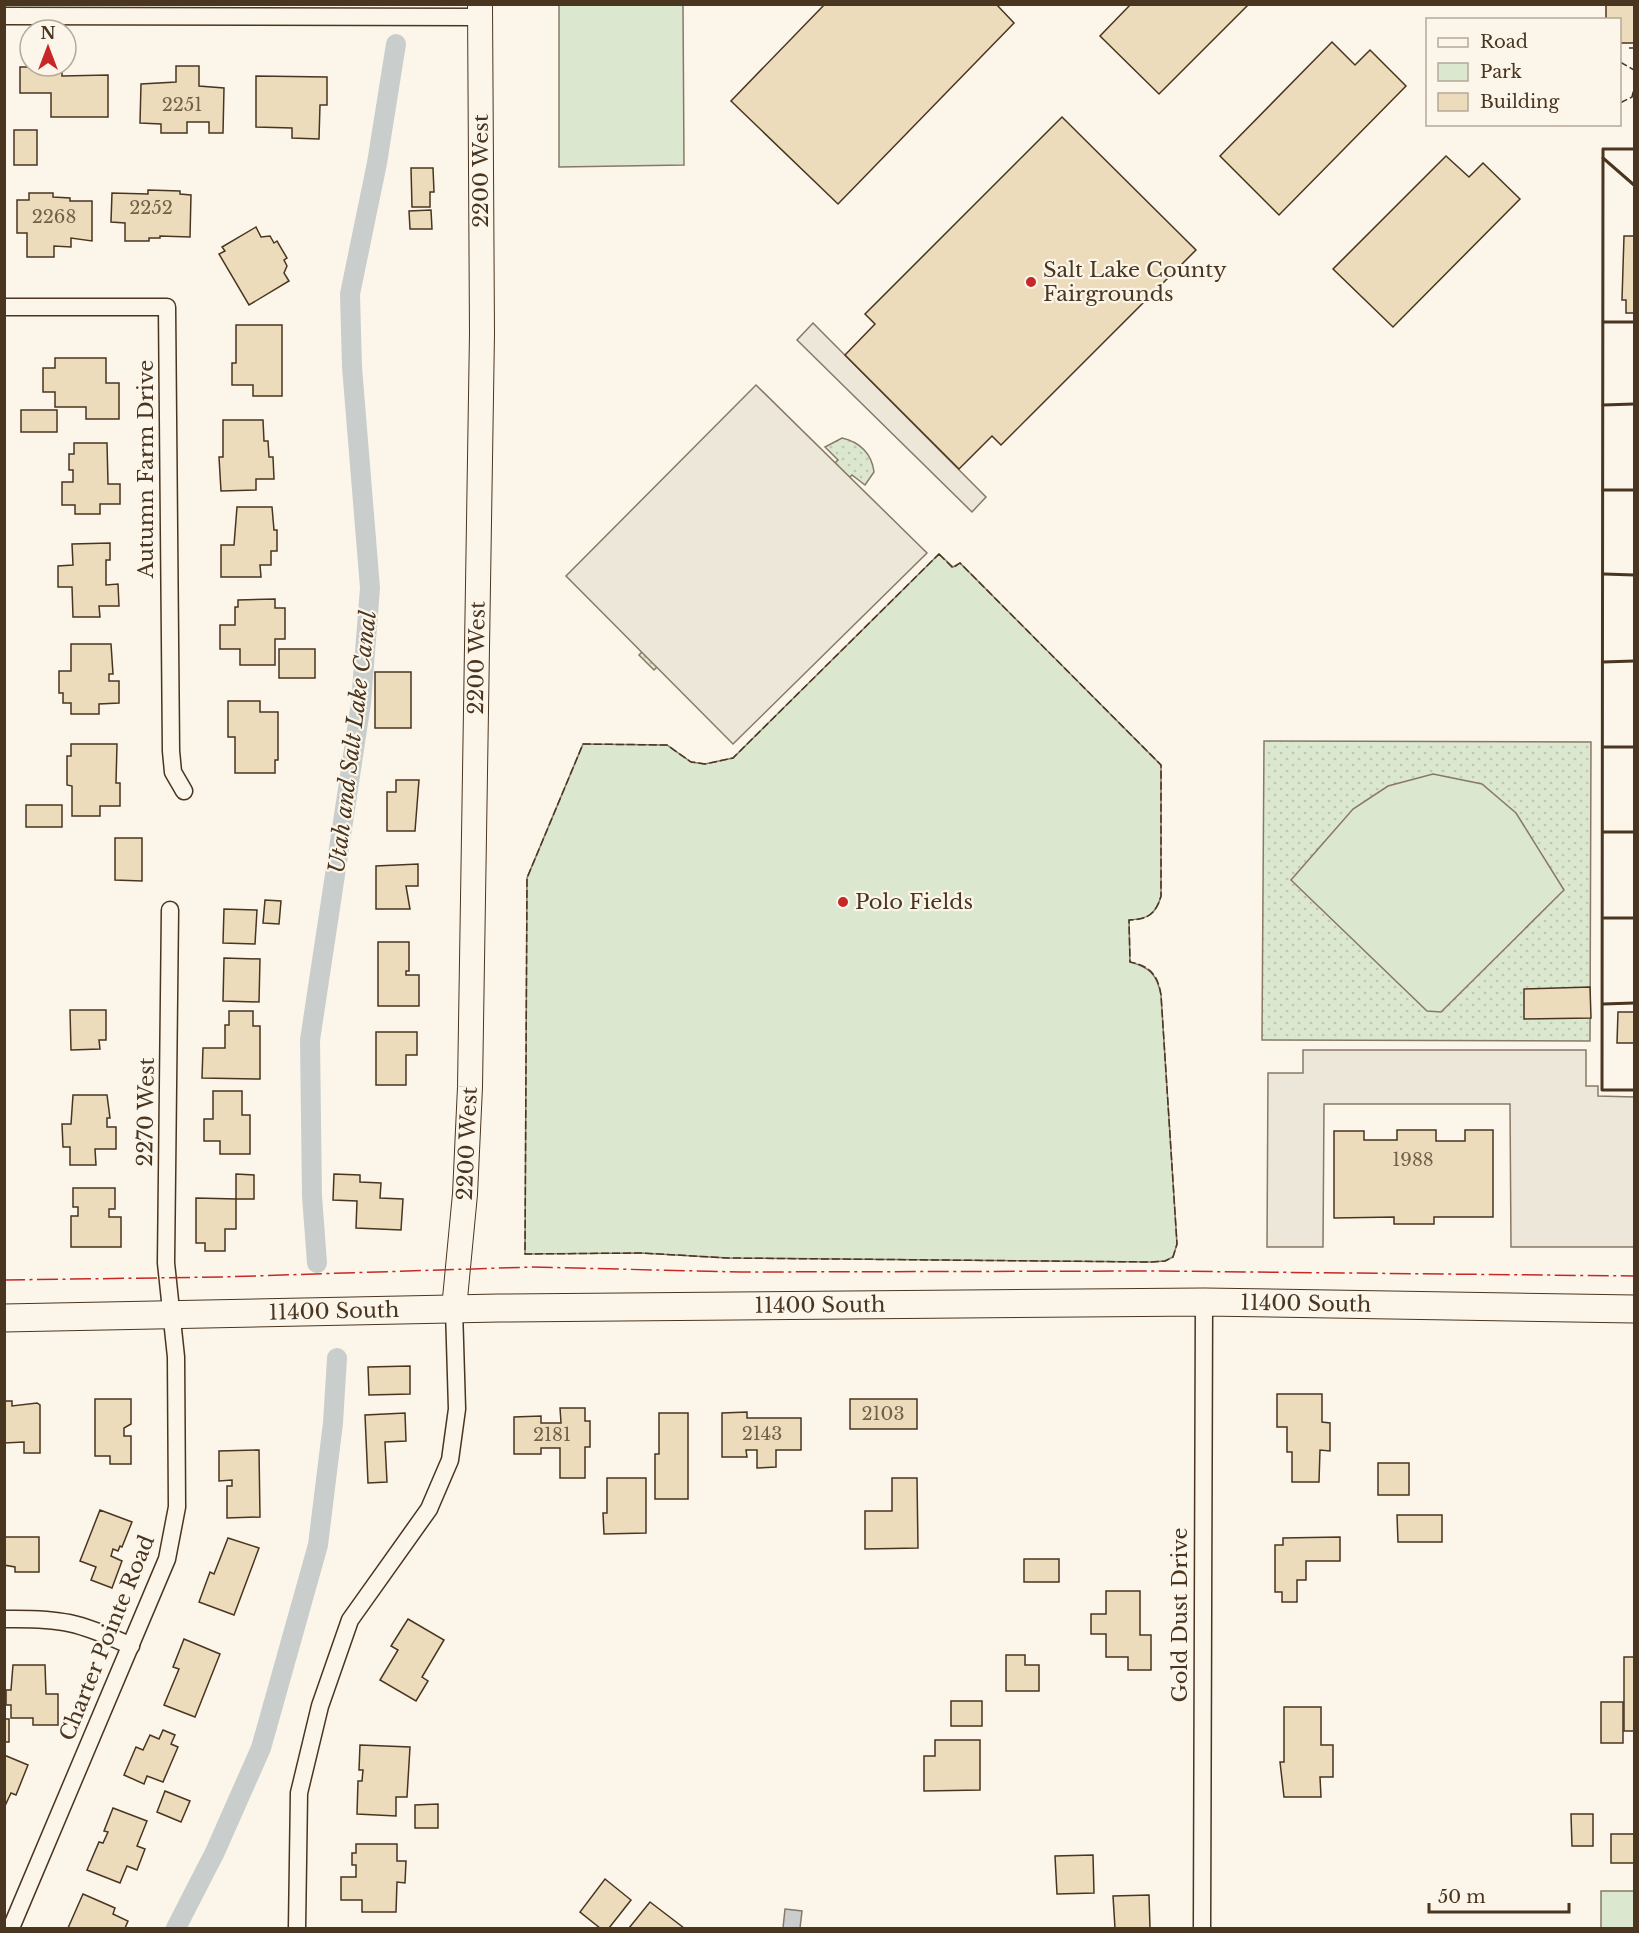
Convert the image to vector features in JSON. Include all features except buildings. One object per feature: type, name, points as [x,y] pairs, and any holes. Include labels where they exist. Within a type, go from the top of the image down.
[{"type":"main road","name":"11400 South","points":[[4,1318],[454,1309],[1204,1302],[1635,1309]]},
{"type":"street","points":[[4,16],[217,10],[480,11]]},
{"type":"street","name":"2200 West","points":[[454,1309],[465,1194],[470,1086],[482,333],[480,11]]},
{"type":"street","name":"Autumn Farm Drive","points":[[4,307],[167,307],[171,752],[173,772],[184,791]]},
{"type":"street","name":"2270 West","points":[[170,910],[166,1263],[170,1315]]},
{"type":"street","name":"Gold Dust Drive","points":[[1202,1929],[1204,1302]]},
{"type":"street","points":[[297,1929],[299,1793],[320,1706],[350,1620],[429,1509],[450,1460],[456,1409],[454,1309]]},
{"type":"street","name":"Charter Pointe Road","points":[[11,1929],[167,1559],[175,1525],[177,1357],[170,1315]]},
{"type":"street","points":[[4,1619],[62,1620],[83,1624],[131,1646]]},
{"type":"green space","points":[[559,5],[683,5],[684,165],[559,167]]},
{"type":"green space","points":[[842,438],[860,446],[871,460],[874,472],[865,485],[852,475],[654,670],[639,655],[838,460],[825,447]]},
{"type":"green space","name":"Polo Fields","points":[[939,554],[953,567],[960,563],[1161,765],[1161,896],[1150,915],[1129,920],[1130,962],[1151,972],[1161,995],[1177,1244],[1173,1257],[1165,1261],[1151,1262],[728,1258],[641,1253],[525,1254],[527,878],[583,744],[667,745],[691,762],[705,764],[733,758]]},
{"type":"green space","points":[[1264,741],[1591,742],[1590,1041],[1262,1040]]},
{"type":"green space","points":[[1433,774],[1482,784],[1516,813],[1564,890],[1441,1012],[1427,1011],[1291,880],[1353,809],[1388,786]]},
{"type":"green space","points":[[1601,1891],[1634,1891],[1634,1928],[1601,1928]]},
{"type":"shaded area","points":[[813,323],[986,497],[972,512],[797,340]]},
{"type":"shaded area","points":[[756,385],[927,553],[733,744],[566,576]]},
{"type":"shaded area","points":[[1303,1050],[1586,1050],[1586,1086],[1598,1086],[1598,1096],[1634,1097],[1634,1247],[1511,1247],[1510,1104],[1324,1104],[1323,1247],[1267,1247],[1268,1073],[1303,1073]]},
{"type":"shaded area","points":[[785,1909],[802,1911],[800,1928],[783,1928]]},
{"type":"waterway","name":"Utah and Salt Lake Canal","points":[[317,1263],[312,1196],[310,1040],[361,703],[370,588],[352,367],[350,294],[377,163],[396,44]]},
{"type":"waterway","name":"Utah and Salt Lake Canal","points":[[176,1928],[215,1852],[261,1748],[318,1545],[333,1423],[337,1358]]},
{"type":"fence","points":[[1629,48],[1634,48]]},
{"type":"fence","points":[[1621,63],[1634,70],[1634,75]]},
{"type":"fence","points":[[1621,102],[1632,97],[1634,88]]},
{"type":"fence","points":[[939,554],[953,568],[960,563],[1161,765],[1161,896],[1150,915],[1141,919],[1129,920],[1130,962],[1152,972],[1158,982],[1161,995],[1177,1244],[1173,1257],[1165,1261],[1151,1262],[728,1258],[641,1253],[525,1254],[527,878],[583,744],[667,745],[691,762],[705,764],[733,758],[939,554]]},
{"type":"wall","points":[[1634,149],[1603,149],[1602,1090],[1634,1090]]},
{"type":"wall","points":[[1603,158],[1634,185]]},
{"type":"wall","points":[[1604,322],[1634,322]]},
{"type":"wall","points":[[1603,405],[1634,404]]},
{"type":"wall","points":[[1603,490],[1634,490]]},
{"type":"wall","points":[[1604,574],[1634,575]]},
{"type":"wall","points":[[1603,662],[1634,661]]},
{"type":"wall","points":[[1603,747],[1634,747]]},
{"type":"wall","points":[[1603,832],[1634,832]]},
{"type":"wall","points":[[1604,918],[1634,918]]},
{"type":"wall","points":[[1603,1004],[1634,1003]]},
{"type":"power","points":[[4,1280],[221,1277],[532,1267],[740,1272],[1156,1271],[1634,1276]]},
{"type":"place","name":"Salt Lake County Fairgrounds","points":[[1031,282]]},
{"type":"place","name":"Polo Fields","points":[[843,902]]}]
